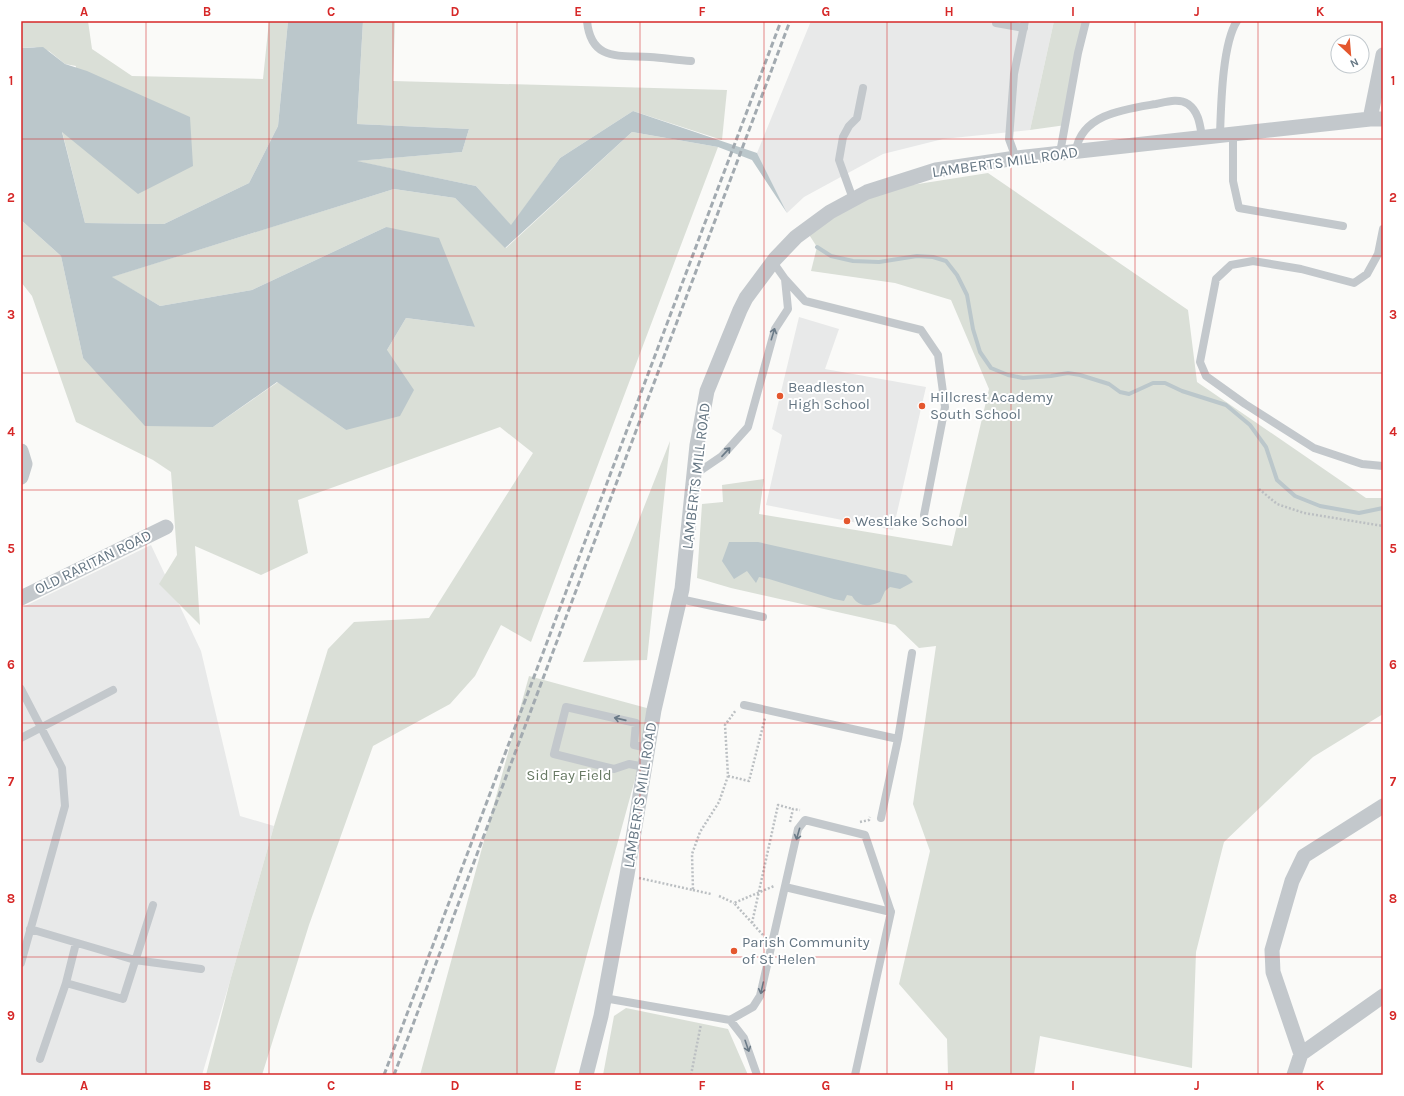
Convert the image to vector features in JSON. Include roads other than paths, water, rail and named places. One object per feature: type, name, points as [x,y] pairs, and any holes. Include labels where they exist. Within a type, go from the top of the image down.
[{"type":"street","points":[[1376,119],[1383,55]]},
{"type":"street","name":"LAMBERTS MILL ROAD","points":[[586,1075],[604,998],[627,875],[654,710],[680,599],[697,445],[707,392],[746,298],[773,262],[796,237],[830,212],[853,199],[867,192],[936,170],[1076,151],[1376,119]]},
{"type":"street","points":[[21,451],[25,464],[21,477]]},
{"type":"street","name":"OLD RARITAN ROAD","points":[[21,598],[166,527]]},
{"type":"street","points":[[1301,1054],[1273,972],[1272,950],[1292,881],[1304,856],[1383,806]]},
{"type":"street","points":[[1294,1075],[1301,1054],[1383,996]]},
{"type":"lane","points":[[588,21],[592,41],[602,52],[615,56],[649,57],[690,61]]},
{"type":"lane","points":[[996,21],[996,23],[1024,25],[1014,74],[1009,139],[1016,158]]},
{"type":"lane","points":[[1060,153],[1078,53],[1086,21]]},
{"type":"lane","points":[[1237,21],[1232,29],[1225,65],[1226,135],[1239,208],[1343,226]]},
{"type":"lane","points":[[853,199],[838,160],[843,137],[849,126],[857,118],[863,88]]},
{"type":"lane","points":[[1076,151],[1077,140],[1098,120],[1118,110],[1178,100],[1188,104],[1194,110],[1200,121],[1202,137]]},
{"type":"lane","points":[[1383,230],[1378,254],[1367,274],[1354,283],[1301,269],[1253,261],[1231,265],[1216,279],[1200,362],[1206,376],[1245,404],[1314,448],[1362,464],[1383,466]]},
{"type":"lane","points":[[773,262],[785,279],[805,301],[921,330],[938,355],[945,407],[924,515]]},
{"type":"lane","points":[[694,475],[722,456],[748,427],[775,329],[788,308],[785,279]]},
{"type":"lane","points":[[680,599],[762,617]]},
{"type":"lane","points":[[880,818],[898,739],[912,653]]},
{"type":"lane","points":[[21,689],[62,768],[65,806],[22,954],[21,963]]},
{"type":"lane","points":[[21,738],[113,690]]},
{"type":"lane","points":[[645,768],[629,764],[614,770],[554,754],[566,707],[636,723],[634,745],[648,748]]},
{"type":"lane","points":[[744,708],[898,739]]},
{"type":"lane","points":[[604,998],[730,1020],[753,1007],[760,996],[798,829],[805,820],[865,835],[891,912],[855,1075]]},
{"type":"lane","points":[[785,887],[891,912]]},
{"type":"lane","points":[[66,983],[123,999],[153,905]]},
{"type":"lane","points":[[30,929],[135,960],[201,969]]},
{"type":"lane","points":[[40,1059],[66,983],[76,943]]},
{"type":"lane","points":[[730,1020],[744,1038],[757,1075]]},
{"type":"waterway","points":[[817,247],[831,256],[853,261],[879,262],[917,256],[933,257],[946,261],[957,275],[967,295],[973,329],[980,352],[991,368],[1008,375],[1023,378],[1068,373],[1080,375],[1109,384],[1120,392],[1129,394],[1153,383],[1165,383],[1182,391],[1226,405],[1250,425],[1266,447],[1277,480],[1295,496],[1320,506],[1359,513],[1383,508]]},
{"type":"railway","points":[[384,1075],[781,21]]},
{"type":"railway","points":[[394,1075],[790,21]]},
{"type":"place","name":"Beadleston High School","points":[[780,396]]},
{"type":"place","name":"Hillcrest Academy South School","points":[[922,406]]},
{"type":"place","name":"Westlake School","points":[[847,521]]},
{"type":"place","name":"Parish Community of St Helen","points":[[734,951]]},
{"type":"park label","name":"Sid Fay Field","points":[[569,775]]}]
